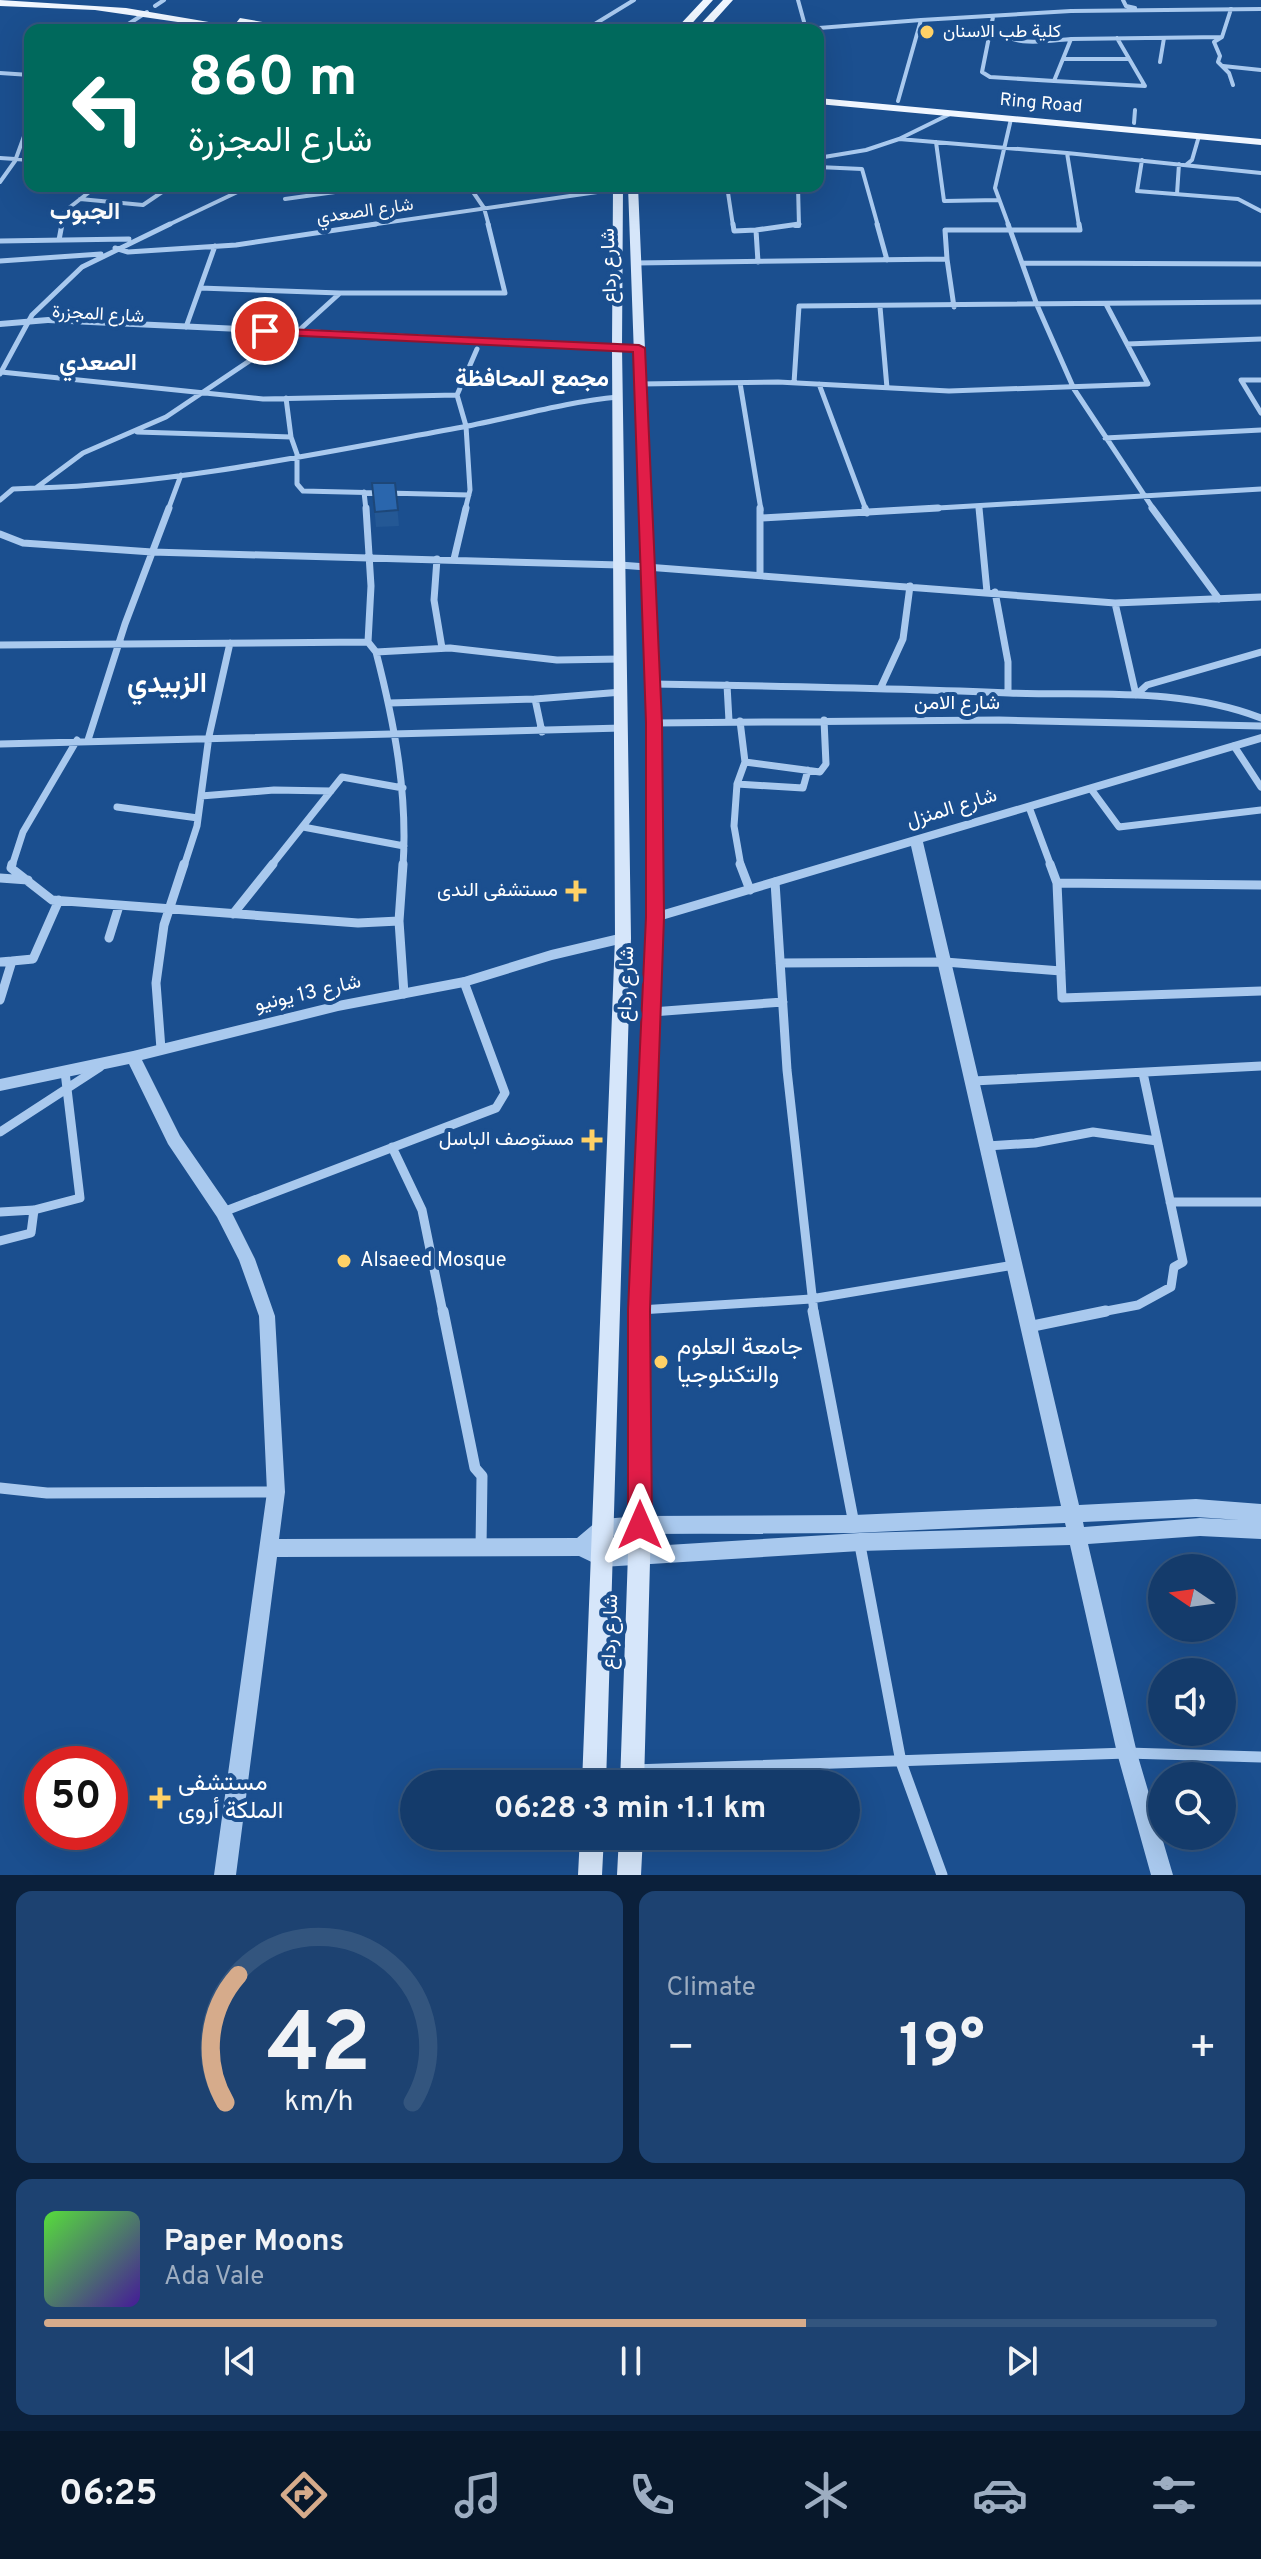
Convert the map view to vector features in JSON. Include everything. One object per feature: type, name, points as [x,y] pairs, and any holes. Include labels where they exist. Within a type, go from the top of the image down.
[{"type":"main road","points":[[92,0],[155,6],[257,24]]},
{"type":"main road","points":[[686,24],[708,0]]},
{"type":"main road","points":[[706,24],[728,0]]},
{"type":"main road","points":[[0,3],[155,6],[227,24]]},
{"type":"main road","name":"Ring Road","points":[[824,95],[1261,134]]},
{"type":"main road","name":"Ring Road","points":[[824,102],[1011,119],[1137,122],[1199,136],[1261,142]]},
{"type":"main road","name":"شارع رداع","points":[[594,1770],[623,938],[617,351],[623,192]]},
{"type":"main road","name":"شارع رداع","points":[[624,192],[635,263],[654,723],[655,917],[639,1310],[640,1525],[632,1770]]},
{"type":"main road","points":[[590,1875],[591,1850]]},
{"type":"main road","points":[[629,1875],[630,1850]]},
{"type":"street","points":[[595,24],[634,0]]},
{"type":"street","points":[[798,0],[805,24]]},
{"type":"street","points":[[1123,0],[1126,6],[1143,11]]},
{"type":"street","points":[[128,24],[155,6]]},
{"type":"street","points":[[1231,9],[1222,37],[1214,42],[1233,85]]},
{"type":"street","points":[[824,28],[1071,11],[1261,9]]},
{"type":"street","points":[[993,17],[982,72],[990,77],[1145,86],[1117,38]]},
{"type":"street","points":[[898,101],[921,20]]},
{"type":"street","points":[[991,27],[998,36],[1019,41]]},
{"type":"street","points":[[1006,42],[1222,37]]},
{"type":"street","points":[[1160,62],[1164,38]]},
{"type":"street","points":[[1054,81],[1071,39]]},
{"type":"street","points":[[987,51],[994,45]]},
{"type":"street","points":[[1063,59],[1129,59]]},
{"type":"street","points":[[1222,66],[1261,70]]},
{"type":"street","points":[[0,73],[24,75]]},
{"type":"street","points":[[824,157],[866,150],[899,139],[952,113]]},
{"type":"street","points":[[1011,119],[1002,147],[995,188],[1037,305],[1074,389],[1145,498],[1219,599]]},
{"type":"street","points":[[0,182],[15,161],[24,136]]},
{"type":"street","points":[[1187,164],[1192,160],[1199,136]]},
{"type":"street","points":[[899,139],[1261,173]]},
{"type":"street","points":[[936,142],[944,201],[999,200]]},
{"type":"street","points":[[954,307],[945,230],[1080,230],[1067,153]]},
{"type":"street","points":[[0,158],[24,160]]},
{"type":"street","points":[[1142,160],[1137,191],[1238,199],[1261,211]]},
{"type":"street","points":[[1177,194],[1179,164]]},
{"type":"street","points":[[824,167],[862,169],[887,260]]},
{"type":"street","points":[[59,240],[65,211],[89,192]]},
{"type":"street","points":[[80,199],[143,205],[162,192]]},
{"type":"street","points":[[237,192],[115,248],[82,267],[25,324],[1,373],[286,398],[457,395]]},
{"type":"street","points":[[285,199],[335,192]]},
{"type":"street","points":[[200,288],[340,293],[505,293],[484,208],[473,192]]},
{"type":"street","name":"شارع الصعدي","points":[[115,248],[128,252],[215,246],[590,192]]},
{"type":"street","points":[[728,192],[734,231],[799,226],[798,192]]},
{"type":"street","points":[[756,230],[758,262]]},
{"type":"street","points":[[0,241],[134,239]]},
{"type":"street","points":[[186,327],[215,246]]},
{"type":"street","points":[[0,261],[106,254]]},
{"type":"street","points":[[635,263],[947,259]]},
{"type":"street","points":[[1022,263],[1260,265]]},
{"type":"street","points":[[36,488],[83,453],[166,417],[291,335],[340,293]]},
{"type":"street","points":[[794,383],[799,306],[1261,302]]},
{"type":"street","points":[[640,384],[794,383],[949,391],[1148,384],[1106,304]]},
{"type":"street","points":[[880,307],[887,388]]},
{"type":"street","name":"شارع المجزرة","points":[[25,324],[48,320],[477,349],[617,351]]},
{"type":"street","points":[[0,324],[25,324]]},
{"type":"street","name":"شارع المجزرة","points":[[25,324],[39,328],[291,335],[639,352]]},
{"type":"street","points":[[1127,344],[1261,339]]},
{"type":"street","points":[[454,559],[469,495],[466,426],[457,395],[477,349]]},
{"type":"street","points":[[1261,380],[1241,380],[1261,413]]},
{"type":"street","points":[[740,383],[762,518],[760,574]]},
{"type":"street","points":[[819,384],[867,513]]},
{"type":"street","points":[[0,488],[73,487],[181,475],[466,426],[579,401],[618,397]]},
{"type":"street","points":[[286,398],[291,437],[297,454],[297,484],[303,491],[469,495]]},
{"type":"street","points":[[1105,438],[1261,430]]},
{"type":"street","points":[[132,432],[291,437]]},
{"type":"street","points":[[88,740],[118,643],[181,475]]},
{"type":"street","points":[[0,500],[13,489]]},
{"type":"street","points":[[762,518],[1261,489]]},
{"type":"street","points":[[364,492],[372,557],[373,606],[368,642],[376,652],[389,703],[403,788],[404,846],[399,921],[404,994]]},
{"type":"street","points":[[979,507],[991,592],[1008,662],[1008,693]]},
{"type":"street","points":[[0,534],[23,543]]},
{"type":"street","points":[[0,543],[152,552],[647,566],[1115,603],[1261,597]]},
{"type":"street","points":[[437,559],[434,600],[442,648]]},
{"type":"street","points":[[881,687],[896,665],[906,628],[910,586]]},
{"type":"street","points":[[1115,603],[1136,695]]},
{"type":"street","points":[[0,645],[368,642]]},
{"type":"street","points":[[161,1049],[156,983],[169,910],[198,818],[209,736],[230,643]]},
{"type":"street","points":[[376,652],[442,648],[560,660],[601,662],[621,659]]},
{"type":"street","points":[[1136,695],[1147,685],[1261,652]]},
{"type":"street","points":[[652,684],[1136,695],[1193,699],[1230,706],[1261,718]]},
{"type":"street","points":[[727,685],[729,721]]},
{"type":"street","points":[[389,703],[535,699],[622,692]]},
{"type":"street","points":[[535,699],[542,732]]},
{"type":"street","points":[[745,762],[820,772],[826,764],[824,720]]},
{"type":"street","name":"شارع الامن","points":[[654,723],[999,720],[1261,726]]},
{"type":"street","points":[[740,721],[745,762],[737,784],[733,821],[736,856],[750,890]]},
{"type":"street","points":[[0,744],[209,736],[393,736],[622,728]]},
{"type":"street","name":"شارع المنزل","points":[[655,917],[1261,738]]},
{"type":"street","points":[[77,740],[23,832],[11,868],[52,900],[358,923],[399,921]]},
{"type":"street","points":[[1234,746],[1261,787]]},
{"type":"street","points":[[737,784],[803,788],[808,770]]},
{"type":"street","points":[[233,914],[342,777],[403,788]]},
{"type":"street","points":[[1091,789],[1119,827],[1261,810]]},
{"type":"street","points":[[201,796],[274,790],[331,791]]},
{"type":"street","points":[[117,807],[198,818]]},
{"type":"street","points":[[1029,807],[1057,883],[1062,998],[1261,991]]},
{"type":"street","points":[[303,827],[404,846]]},
{"type":"street","points":[[916,840],[1127,1753],[1162,1875]]},
{"type":"street","points":[[0,878],[28,881]]},
{"type":"street","points":[[775,882],[811,1299],[901,1762],[942,1875]]},
{"type":"street","points":[[1057,883],[1261,885]]},
{"type":"street","points":[[0,962],[33,959],[59,900]]},
{"type":"street","points":[[109,938],[119,906]]},
{"type":"street","name":"شارع 13 يونيو","points":[[0,1085],[133,1057],[338,1006],[464,982],[551,955],[623,938]]},
{"type":"street","points":[[0,1000],[12,961]]},
{"type":"street","points":[[780,963],[945,962],[1061,971]]},
{"type":"street","points":[[223,1212],[496,1108],[505,1093],[464,982]]},
{"type":"street","points":[[652,1012],[783,1002]]},
{"type":"street","points":[[133,1057],[174,1140],[223,1212],[247,1259],[267,1316],[276,1492],[225,1875]]},
{"type":"street","points":[[0,1132],[107,1062]]},
{"type":"street","points":[[973,1081],[1261,1066]]},
{"type":"street","points":[[0,1212],[34,1210],[80,1198],[65,1072]]},
{"type":"street","points":[[1028,1327],[1138,1305],[1171,1287],[1174,1267],[1183,1262],[1143,1073]]},
{"type":"street","points":[[987,1146],[1035,1143],[1093,1132],[1157,1141]]},
{"type":"street","points":[[392,1147],[422,1210],[475,1468],[482,1476],[481,1549]]},
{"type":"street","points":[[1170,1202],[1261,1202]]},
{"type":"street","points":[[0,1241],[31,1233],[34,1210]]},
{"type":"street","points":[[639,1310],[811,1299],[1014,1265]]},
{"type":"street","points":[[0,1488],[47,1493],[276,1492]]},
{"type":"street","points":[[269,1548],[581,1547],[602,1558],[1072,1515],[1196,1508],[1261,1513]]},
{"type":"street","points":[[581,1547],[603,1528],[640,1525],[857,1533],[1076,1536],[1200,1527],[1261,1530]]},
{"type":"street","points":[[758,1770],[1127,1753],[1261,1757]]},
{"type":"building","points":[[372,483],[395,483],[398,510],[375,512]]},
{"type":"place","name":"كلية طب الاسنان","points":[[927,32]]},
{"type":"place","name":"مستشفى الندى","points":[[576,891]]},
{"type":"place","name":"مستوصف الباسل","points":[[592,1140]]},
{"type":"place","name":"Alsaeed Mosque","points":[[344,1261]]},
{"type":"place","name":"جامعة العلوم والتكنلوجيا","points":[[661,1362]]},
{"type":"place","name":"مستشفى الملكة أروى","points":[[160,1798]]},
{"type":"district","name":"الجبوب","points":[[85,213]]},
{"type":"district","name":"الصعدي","points":[[98,364]]},
{"type":"district","name":"مجمع المحافظة","points":[[532,380]]},
{"type":"district","name":"الزبيدي","points":[[167,685]]},
{"type":"route","points":[[265,331],[639,348],[654,723],[655,917],[639,1310],[640,1525]]}]
